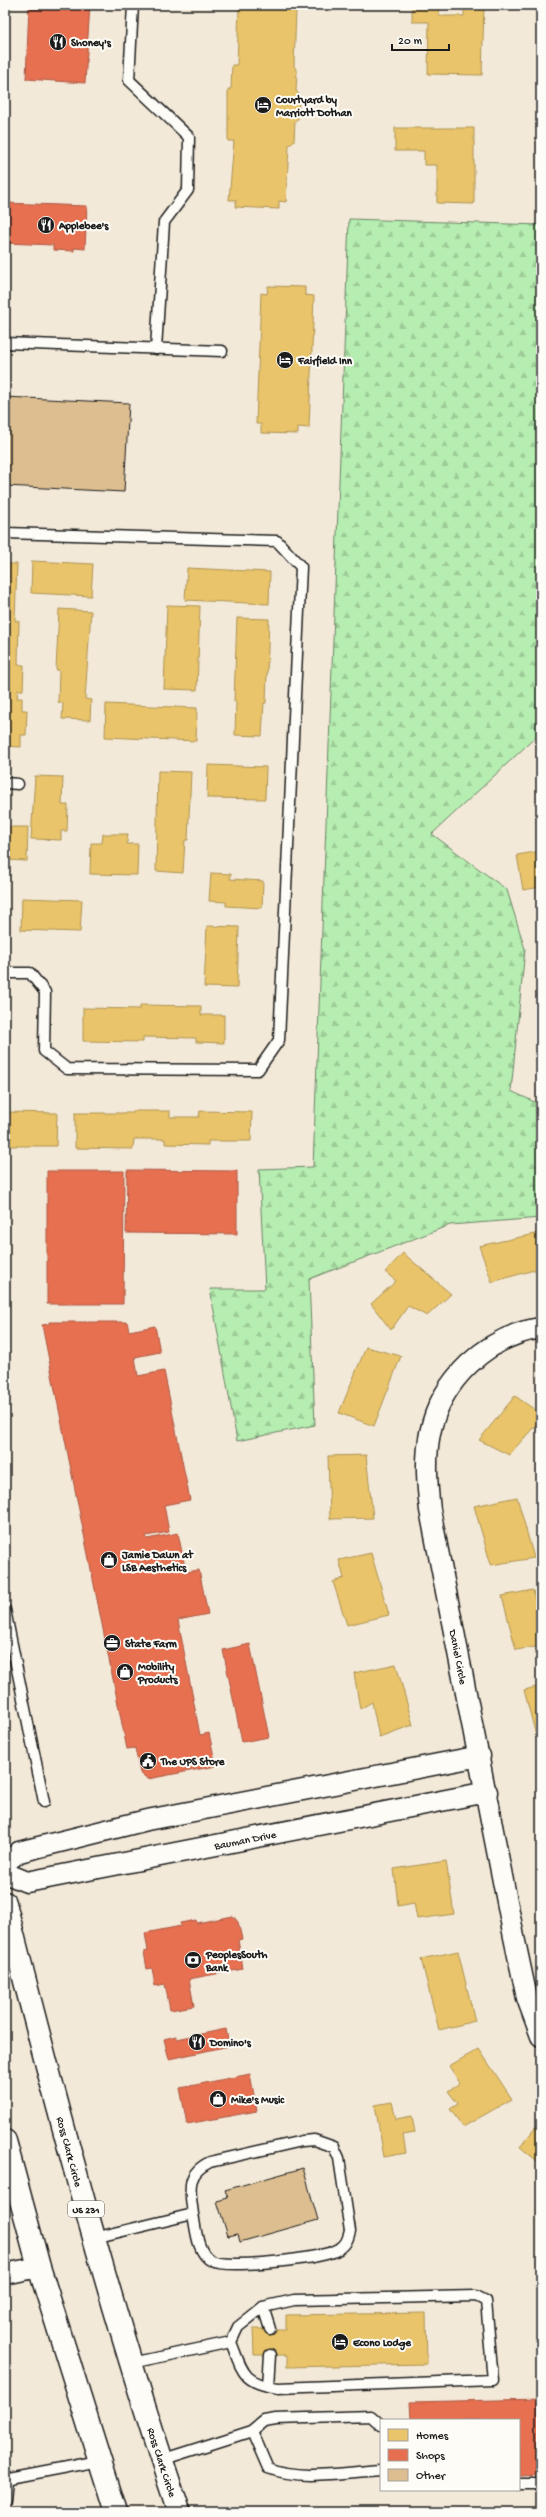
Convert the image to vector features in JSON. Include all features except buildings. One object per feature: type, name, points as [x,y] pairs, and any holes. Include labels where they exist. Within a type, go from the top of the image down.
[{"type":"highway","name":"Ross Clark Circle","points":[[5,1903],[54,2099],[131,2363],[179,2512]]},
{"type":"highway","points":[[5,2141],[39,2267],[116,2512]]},
{"type":"street","name":"Daniel Circle","points":[[541,1328],[506,1338],[472,1360],[450,1386],[434,1418],[430,1434],[426,1470],[430,1510],[526,1992],[541,2036]]},
{"type":"street","points":[[5,1862],[20,1852],[147,1820],[480,1756]]},
{"type":"street","name":"Bauman Drive","points":[[5,1873],[27,1882],[487,1792]]},
{"type":"street","points":[[5,2274],[39,2267]]},
{"type":"lane","points":[[133,5],[129,80],[189,137],[188,190],[164,222],[156,349]]},
{"type":"lane","points":[[5,342],[222,351]]},
{"type":"lane","points":[[5,533],[277,541],[301,567],[279,1040],[258,1070],[67,1069],[44,1051],[45,992],[30,973],[5,973]]},
{"type":"lane","points":[[5,783],[18,784]]},
{"type":"lane","points":[[5,1610],[44,1802]]},
{"type":"lane","points":[[314,2140],[334,2147],[339,2158],[350,2232],[347,2242],[330,2254],[313,2258],[222,2264],[212,2261],[205,2256],[193,2214],[191,2183],[198,2168],[210,2162],[314,2140]]},
{"type":"lane","points":[[94,2238],[193,2214]]},
{"type":"lane","points":[[476,2296],[486,2301],[493,2380],[278,2388],[257,2385],[243,2372],[231,2342],[238,2327],[263,2307],[294,2300],[476,2296]]},
{"type":"lane","points":[[263,2307],[270,2329]]},
{"type":"lane","points":[[131,2363],[231,2342]]},
{"type":"lane","points":[[268,2386],[270,2355]]},
{"type":"lane","points":[[161,2460],[252,2431],[264,2421],[276,2419],[371,2416],[380,2424]]},
{"type":"lane","points":[[252,2431],[268,2468],[278,2472],[308,2474],[380,2470]]},
{"type":"lane","points":[[5,2501],[6,2479],[99,2461]]},
{"type":"lane","points":[[520,2484],[541,2484]]},
{"type":"green space","points":[[349,219],[541,225],[541,732],[432,834],[507,890],[525,949],[511,1091],[541,1105],[541,1218],[450,1225],[309,1279],[315,1425],[237,1441],[210,1289],[265,1289],[259,1169],[313,1167]]},
{"type":"place","name":"Shoney's","points":[[58,42]]},
{"type":"place","name":"Courtyard by Marriott Dothan","points":[[263,105]]},
{"type":"place","name":"Applebee's","points":[[46,225]]},
{"type":"place","name":"Fairfield Inn","points":[[285,360]]},
{"type":"place","name":"Jamie Dawn at LSB Aesthetics","points":[[109,1560]]},
{"type":"place","name":"State Farm","points":[[112,1643]]},
{"type":"place","name":"Mobility Products","points":[[125,1672]]},
{"type":"place","name":"The UPS Store","points":[[148,1761]]},
{"type":"place","name":"PeoplesSouth Bank","points":[[193,1960]]},
{"type":"place","name":"Domino's","points":[[197,2042]]},
{"type":"place","name":"Mike's Music","points":[[218,2099]]},
{"type":"place","name":"Econo Lodge","points":[[340,2342]]}]
